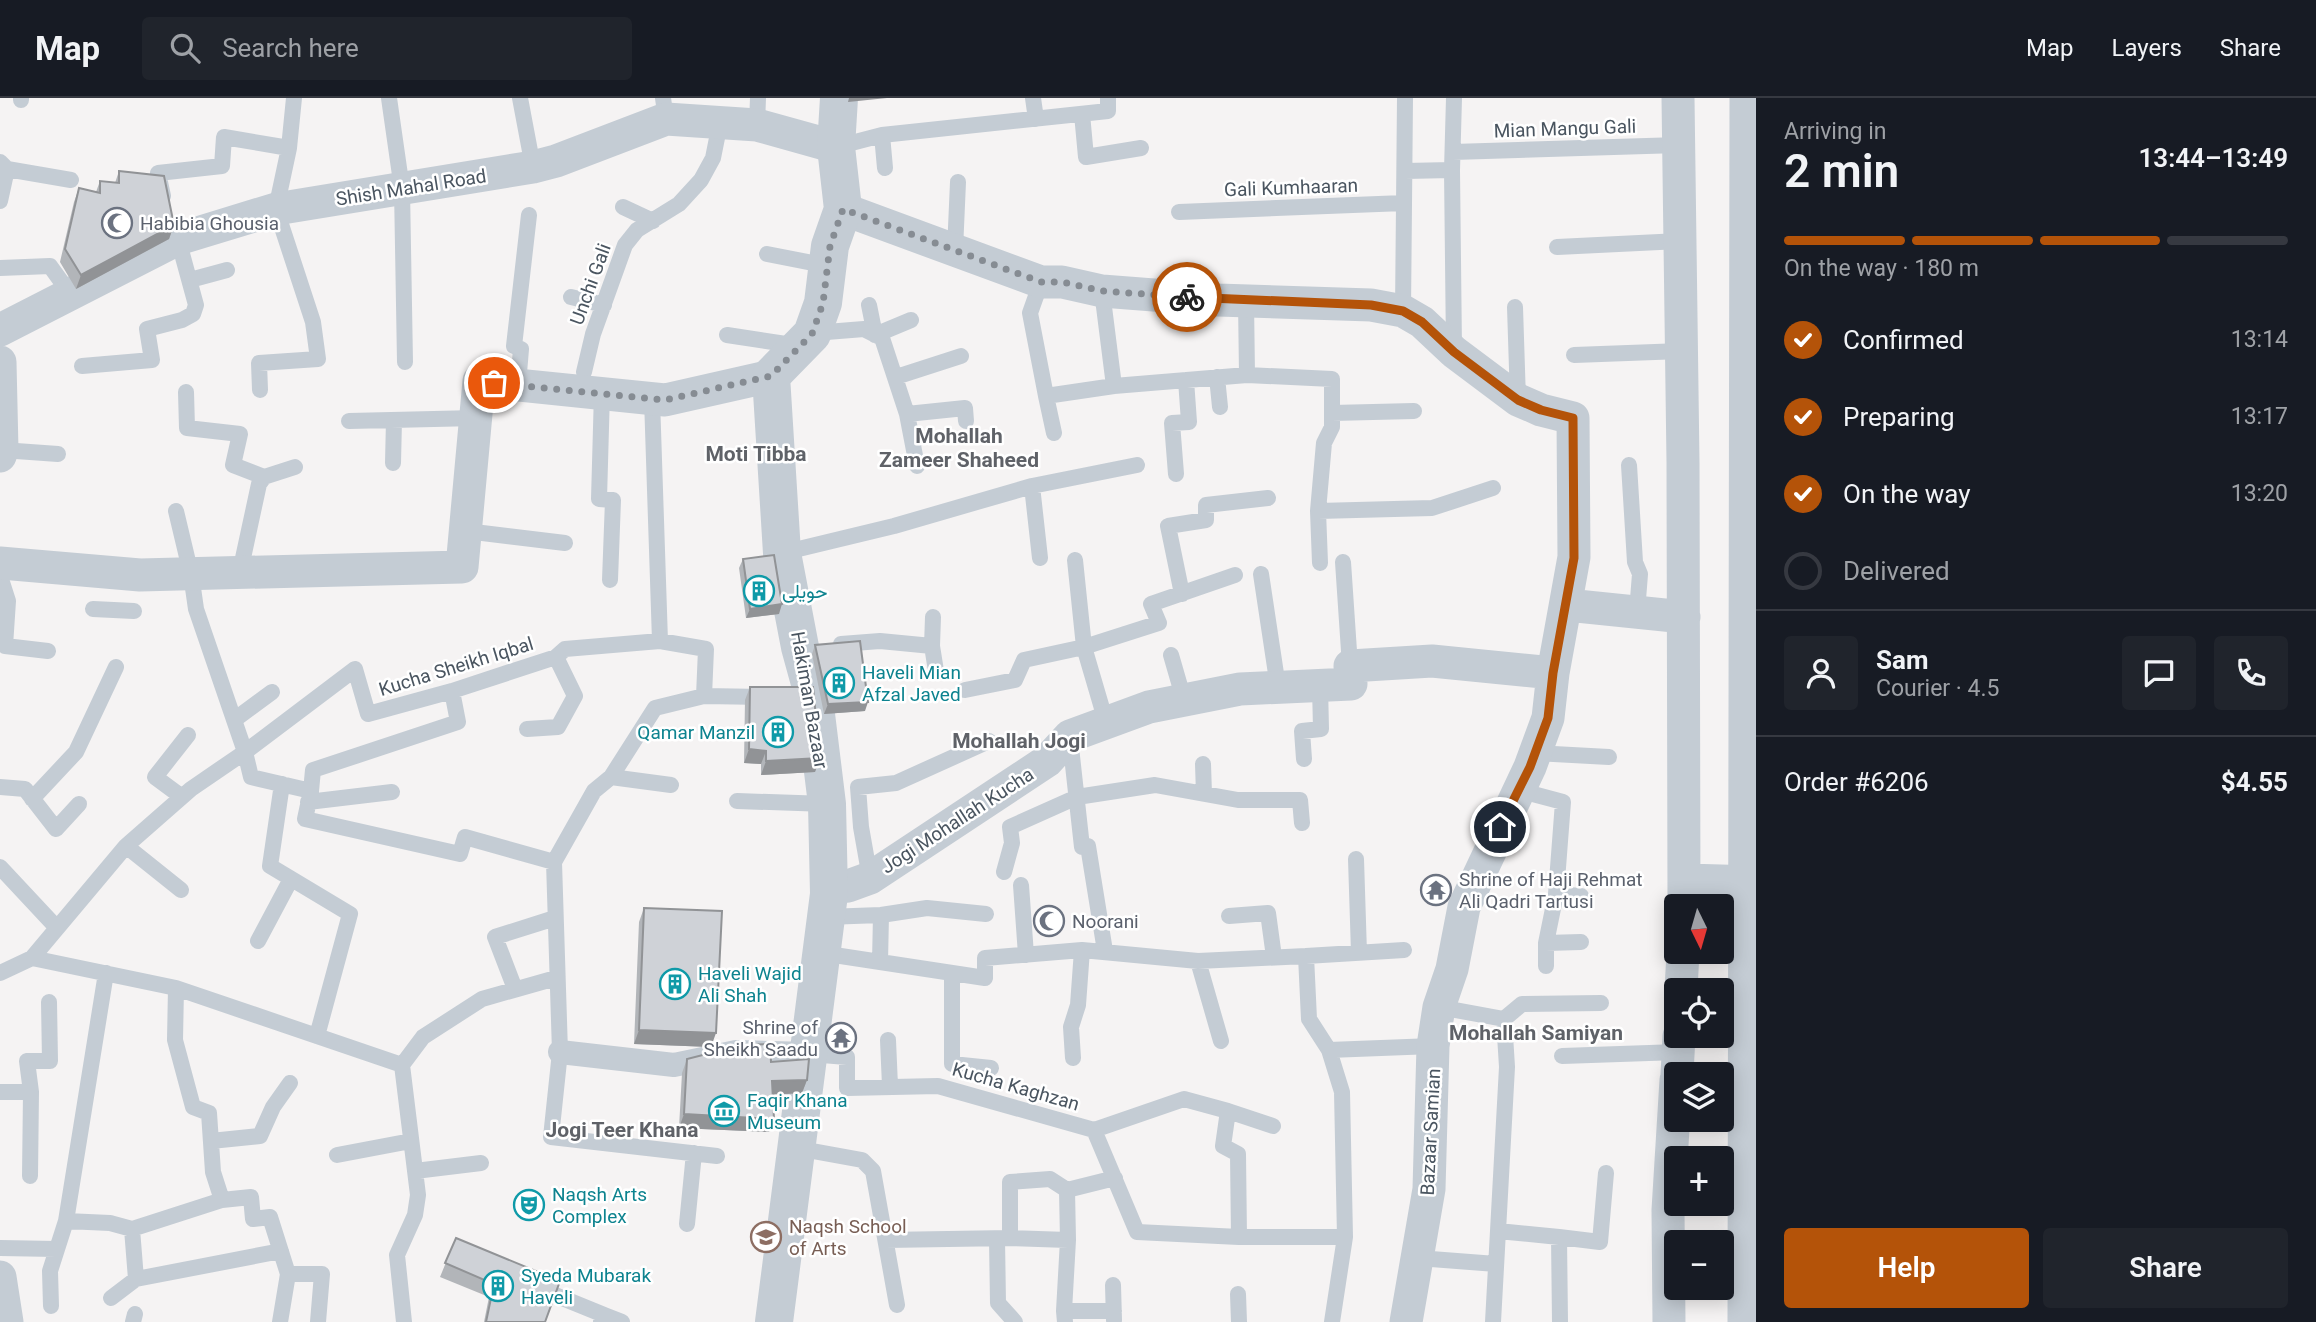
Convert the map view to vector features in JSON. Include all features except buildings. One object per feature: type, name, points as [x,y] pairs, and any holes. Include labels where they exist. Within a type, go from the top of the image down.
[{"type":"street","points":[[0,563],[115,592],[140,575],[462,567],[479,381],[518,385],[593,382],[652,399],[665,400],[771,376],[807,340],[823,303],[830,246],[843,209],[836,147],[839,98]]},
{"type":"street","points":[[1678,98],[1685,893],[1751,882]]},
{"type":"street","points":[[1744,1322],[1751,882],[1746,98]]},
{"type":"street","name":"Shish Mahal Road","points":[[0,330],[71,295],[171,227],[533,167],[556,160],[665,108],[720,123],[757,112],[836,147]]},
{"type":"street","points":[[843,209],[1041,282],[1062,282],[1102,291],[1246,301],[1371,305],[1403,311],[1422,322],[1454,352],[1518,400]]},
{"type":"street","points":[[0,362],[1,453]]},
{"type":"street","name":"Hakiman Bazaar","points":[[771,376],[782,553],[813,646],[800,697],[827,804],[825,919],[774,1322]]},
{"type":"street","name":"Bazaar Samian","points":[[1406,1322],[1429,1189],[1433,1046],[1439,1007],[1452,969],[1464,907],[1548,718],[1553,673],[1574,558],[1573,418],[1541,410],[1518,400]]},
{"type":"street","points":[[1567,605],[1684,617]]},
{"type":"street","points":[[1350,666],[1432,660],[1553,673]]},
{"type":"street","name":"Jogi Mohallah Kucha","points":[[825,919],[848,886],[870,878],[1047,761],[1070,736],[1149,707],[1240,689],[1351,684],[1350,666]]},
{"type":"street","points":[[560,1052],[674,1065],[736,1052],[808,1054]]},
{"type":"street","points":[[1669,1322],[1668,1210],[1678,1061]]},
{"type":"street","points":[[0,1277],[7,1322]]},
{"type":"lane","points":[[260,390],[259,363],[318,359],[313,322],[276,209],[289,148],[294,98]]},
{"type":"lane","points":[[389,98],[402,189],[405,362]]},
{"type":"lane","points":[[520,98],[533,167]]},
{"type":"lane","points":[[1033,98],[1036,119]]},
{"type":"lane","points":[[836,147],[882,135],[1108,111],[1108,98]]},
{"type":"lane","points":[[1403,311],[1405,98]]},
{"type":"lane","points":[[1454,98],[1454,352]]},
{"type":"lane","points":[[1082,114],[1086,157],[1141,148]]},
{"type":"lane","name":"Unchi Gali","points":[[610,580],[613,500],[599,499],[593,382],[604,305],[625,245],[637,230],[679,204],[701,180],[713,158],[720,123]]},
{"type":"lane","points":[[882,135],[885,168]]},
{"type":"lane","points":[[82,366],[152,360],[147,330],[193,314],[196,305],[190,280],[171,227],[158,173],[222,166],[224,137],[289,148]]},
{"type":"lane","name":"Mian Mangu Gali","points":[[1453,152],[1679,145]]},
{"type":"lane","points":[[0,195],[3,166],[71,180]]},
{"type":"lane","points":[[1405,171],[1452,170]]},
{"type":"lane","points":[[956,250],[958,182]]},
{"type":"lane","name":"Gali Kumhaaran","points":[[1179,212],[1404,203]]},
{"type":"lane","points":[[623,207],[653,221]]},
{"type":"lane","points":[[518,385],[522,349],[514,346],[529,215]]},
{"type":"lane","points":[[1556,247],[1680,242]]},
{"type":"lane","points":[[767,254],[828,266]]},
{"type":"lane","points":[[0,268],[50,267],[71,295]]},
{"type":"lane","points":[[190,280],[227,270]]},
{"type":"lane","points":[[1041,282],[1030,313],[1054,433]]},
{"type":"lane","points":[[1102,291],[1114,386]]},
{"type":"lane","points":[[571,297],[604,305]]},
{"type":"lane","points":[[1246,301],[1247,375]]},
{"type":"lane","points":[[869,305],[875,335]]},
{"type":"lane","points":[[1515,307],[1518,400]]},
{"type":"lane","points":[[875,335],[911,320]]},
{"type":"lane","points":[[727,335],[807,340],[864,329],[882,338],[907,414],[917,466]]},
{"type":"lane","points":[[1574,355],[1682,351]]},
{"type":"lane","points":[[896,377],[961,356]]},
{"type":"lane","points":[[1046,396],[1114,386],[1247,375],[1332,379],[1332,427],[1324,443],[1318,511],[1320,563]]},
{"type":"lane","points":[[1217,377],[1220,407]]},
{"type":"lane","points":[[1176,474],[1172,423],[1189,422],[1186,380]]},
{"type":"lane","points":[[186,392],[187,428],[240,434],[233,465],[264,477]]},
{"type":"lane","points":[[652,399],[660,641]]},
{"type":"lane","points":[[907,414],[965,408],[966,421]]},
{"type":"lane","points":[[1332,413],[1414,411]]},
{"type":"lane","points":[[349,421],[476,418]]},
{"type":"lane","points":[[393,463],[394,420]]},
{"type":"lane","points":[[1,453],[58,454]]},
{"type":"lane","points":[[782,553],[894,526],[1032,486],[1138,465]]},
{"type":"lane","points":[[1629,465],[1635,562],[1640,574],[1637,612]]},
{"type":"lane","points":[[240,572],[259,484],[264,477],[295,467]]},
{"type":"lane","points":[[1032,486],[1040,558]]},
{"type":"lane","points":[[1318,511],[1432,508],[1493,488]]},
{"type":"lane","points":[[1182,594],[1168,526],[1206,520],[1206,505],[1268,498]]},
{"type":"lane","points":[[176,511],[196,609],[246,752],[251,777],[282,785],[310,797],[392,792]]},
{"type":"lane","points":[[467,531],[565,543]]},
{"type":"lane","points":[[1075,560],[1084,647],[1106,722]]},
{"type":"lane","points":[[1343,562],[1350,666]]},
{"type":"lane","points":[[965,690],[1015,680],[1024,660],[1084,647],[1159,623],[1151,604],[1235,575]]},
{"type":"lane","points":[[1261,575],[1278,687]]},
{"type":"lane","points":[[0,576],[8,601],[5,646],[48,651]]},
{"type":"lane","points":[[93,609],[115,592],[134,611]]},
{"type":"lane","points":[[933,617],[932,646],[936,671]]},
{"type":"lane","name":"Kucha Sheikh Iqbal","points":[[32,958],[126,846],[182,797],[355,669],[368,714],[452,691],[556,657],[565,649],[660,641],[706,649],[704,696]]},
{"type":"lane","points":[[813,646],[880,641],[932,646]]},
{"type":"lane","points":[[1171,655],[1184,700]]},
{"type":"lane","points":[[527,729],[558,727],[575,696],[556,657]]},
{"type":"lane","points":[[32,799],[76,752],[117,667]]},
{"type":"lane","points":[[1304,759],[1302,731],[1321,729],[1320,686]]},
{"type":"lane","points":[[452,691],[458,722],[313,770],[305,819],[460,854],[465,837],[554,862]]},
{"type":"lane","points":[[234,720],[272,692]]},
{"type":"lane","points":[[717,1156],[551,1137],[560,1052],[554,862],[594,791],[611,777],[655,708],[704,696],[800,697]]},
{"type":"lane","points":[[182,797],[155,777],[188,735]]},
{"type":"lane","points":[[1070,736],[1082,847],[1088,846],[1105,951]]},
{"type":"lane","points":[[870,878],[861,827],[858,787],[896,783],[989,741]]},
{"type":"lane","points":[[1535,752],[1609,757]]},
{"type":"lane","points":[[1203,764],[1204,794]]},
{"type":"lane","points":[[611,777],[671,785]]},
{"type":"lane","points":[[282,785],[270,866],[350,914],[317,1036]]},
{"type":"lane","points":[[1004,872],[1012,843],[1010,827],[1077,797],[1155,785],[1238,800],[1300,800],[1302,823]]},
{"type":"lane","points":[[0,787],[25,789],[56,829],[79,804]]},
{"type":"lane","points":[[1518,790],[1563,802],[1556,894],[1546,943],[1546,966]]},
{"type":"lane","points":[[737,801],[827,804]]},
{"type":"lane","points":[[126,846],[181,890]]},
{"type":"lane","points":[[1356,859],[1359,953]]},
{"type":"lane","points":[[1,871],[57,928]]},
{"type":"lane","points":[[258,942],[291,878]]},
{"type":"lane","points":[[1021,884],[1026,955]]},
{"type":"lane","points":[[1556,894],[1581,896]]},
{"type":"lane","points":[[825,919],[927,908],[986,914]]},
{"type":"lane","points":[[1229,916],[1268,913],[1274,957]]},
{"type":"lane","points":[[880,962],[881,915]]},
{"type":"lane","points":[[515,989],[495,937],[555,918]]},
{"type":"lane","points":[[825,919],[880,962],[985,978],[985,958],[1082,950],[1198,961],[1404,950]]},
{"type":"lane","points":[[1546,943],[1581,942]]},
{"type":"lane","points":[[1073,1058],[1071,1027],[1078,1005],[1082,950]]},
{"type":"lane","points":[[1306,956],[1309,1019],[1329,1050],[1342,1092],[1345,1237],[1332,1322]]},
{"type":"lane","points":[[0,972],[32,958],[176,988],[402,1065]]},
{"type":"lane","points":[[1198,961],[1221,1041]]},
{"type":"lane","points":[[51,1306],[51,1271],[66,1221],[107,973]]},
{"type":"lane","points":[[952,975],[952,1064],[991,1068]]},
{"type":"lane","points":[[404,1322],[397,1255],[415,1215],[418,1195],[402,1065],[423,1037],[482,999],[556,978]]},
{"type":"lane","points":[[176,988],[175,1040],[193,1107],[209,1112],[213,1172],[222,1199]]},
{"type":"lane","points":[[30,1176],[31,1092],[27,1061],[50,1061],[49,1002]]},
{"type":"lane","points":[[1504,1020],[1522,1004],[1601,1003]]},
{"type":"lane","points":[[1439,1007],[1504,1020]]},
{"type":"lane","points":[[1493,1322],[1507,1067],[1504,1020]]},
{"type":"lane","points":[[888,1040],[890,1086]]},
{"type":"lane","points":[[1329,1050],[1433,1046]]},
{"type":"lane","name":"Kucha Kaghzan","points":[[808,1054],[847,1057],[846,1088],[938,1086],[1094,1130],[1137,1232],[1239,1237],[1345,1237]]},
{"type":"lane","points":[[1562,1056],[1678,1061]]},
{"type":"lane","points":[[211,1141],[260,1136],[273,1107],[290,1083]]},
{"type":"lane","points":[[0,1092],[31,1092]]},
{"type":"lane","points":[[1094,1130],[1184,1099],[1273,1126]]},
{"type":"lane","points":[[1228,1111],[1223,1146],[1238,1154],[1239,1237]]},
{"type":"lane","points":[[338,1155],[411,1142]]},
{"type":"lane","points":[[796,1148],[863,1160],[873,1171],[897,1305]]},
{"type":"lane","points":[[687,1224],[694,1153]]},
{"type":"lane","points":[[415,1171],[481,1163]]},
{"type":"lane","points":[[1498,1231],[1600,1242],[1606,1173]]},
{"type":"lane","points":[[1014,1322],[998,1303],[1010,1182],[1050,1179],[1068,1190],[1115,1178]]},
{"type":"lane","points":[[1068,1190],[1064,1316],[1114,1317],[1113,1285]]},
{"type":"lane","points":[[66,1221],[110,1223],[132,1228],[222,1199],[251,1197],[253,1219],[270,1217],[288,1273],[280,1322]]},
{"type":"lane","points":[[132,1228],[136,1279]]},
{"type":"lane","points":[[1559,1237],[1560,1322]]},
{"type":"lane","points":[[886,1240],[1068,1240]]},
{"type":"lane","points":[[0,1248],[56,1249]]},
{"type":"lane","points":[[111,1298],[136,1279],[281,1251]]},
{"type":"lane","points":[[1418,1258],[1496,1264]]},
{"type":"lane","points":[[288,1273],[322,1274],[318,1322]]},
{"type":"lane","points":[[1238,1294],[1239,1322]]},
{"type":"lane","points":[[555,1295],[602,1318],[622,1322]]},
{"type":"way so far","points":[[494,383],[665,400],[771,376],[812,334],[823,303],[830,246],[843,209],[1041,282],[1062,282],[1102,291],[1187,297]]},
{"type":"place","name":"Habibia Ghousia","points":[[117,223]]},
{"type":"place","name":"حویلی","points":[[759,591]]},
{"type":"place","name":"Haveli Mian Afzal Javed","points":[[839,683]]},
{"type":"place","name":"Qamar Manzil","points":[[778,732]]},
{"type":"place","name":"Shrine of Haji Rehmat Ali Qadri Tartusi","points":[[1436,890]]},
{"type":"place","name":"Noorani","points":[[1049,921]]},
{"type":"place","name":"Haveli Wajid Ali Shah","points":[[675,984]]},
{"type":"place","name":"Shrine of Sheikh Saadu","points":[[841,1038]]},
{"type":"place","name":"Faqir Khana Museum","points":[[724,1111]]},
{"type":"place","name":"Naqsh Arts Complex","points":[[529,1205]]},
{"type":"place","name":"Naqsh School of Arts","points":[[766,1237]]},
{"type":"place","name":"Syeda Mubarak Haveli","points":[[498,1286]]},
{"type":"district","name":"Mohallah Zameer Shaheed","points":[[959,448]]},
{"type":"district","name":"Moti Tibba","points":[[756,454]]},
{"type":"district","name":"Mohallah Jogi","points":[[1019,741]]},
{"type":"district","name":"Mohallah Samiyan","points":[[1536,1033]]},
{"type":"district","name":"Jogi Teer Khana","points":[[622,1130]]},
{"type":"route","points":[[1187,297],[1371,305],[1403,311],[1422,322],[1454,352],[1518,400],[1541,410],[1573,418],[1574,558],[1553,673],[1548,718],[1530,767],[1500,827]]}]
